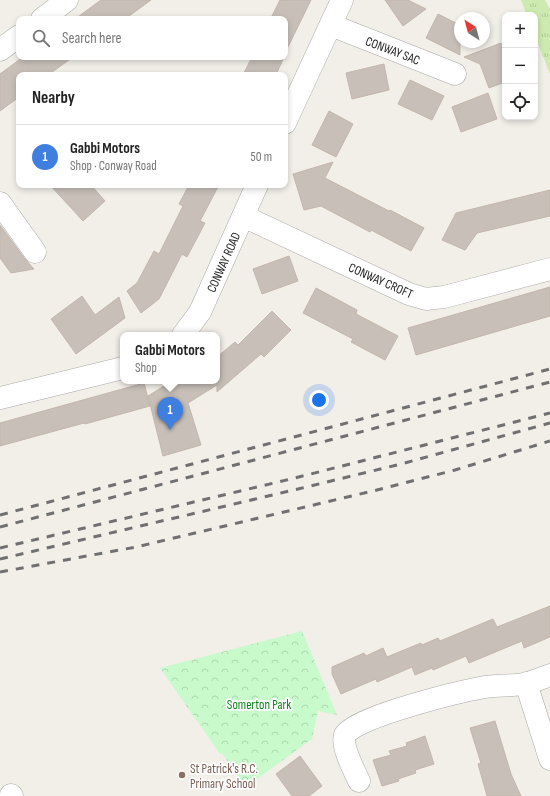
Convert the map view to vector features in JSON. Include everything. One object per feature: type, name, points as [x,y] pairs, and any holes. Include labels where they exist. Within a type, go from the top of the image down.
[{"type":"street","points":[[46,16],[67,0]]},
{"type":"street","points":[[288,117],[342,0]]},
{"type":"street","name":"CONWAY SAC","points":[[331,25],[456,74]]},
{"type":"street","points":[[0,50],[16,38]]},
{"type":"street","name":"CONWAY ROAD","points":[[185,332],[200,312],[256,188]]},
{"type":"street","points":[[0,203],[35,252]]},
{"type":"street","name":"CONWAY CROFT","points":[[243,216],[409,294],[426,299],[444,297],[550,269]]},
{"type":"street","points":[[0,398],[120,369]]},
{"type":"street","points":[[359,781],[344,743],[345,736],[352,728],[399,708],[484,687],[526,683],[550,675]]},
{"type":"street","points":[[526,683],[550,759]]},
{"type":"green space","points":[[521,0],[545,0],[550,9],[550,74],[538,44],[538,12],[526,12]]},
{"type":"green space","name":"Somerton Park","points":[[302,631],[337,715],[318,711],[312,739],[246,787],[222,753],[220,754],[160,668]]},
{"type":"building","points":[[101,0],[151,0],[129,16],[79,16]]},
{"type":"building","points":[[280,0],[311,0],[288,47],[288,16],[272,16]]},
{"type":"building","points":[[385,0],[408,0],[426,9],[403,26]]},
{"type":"building","points":[[438,14],[454,22],[454,48],[460,48],[460,55],[426,38]]},
{"type":"building","points":[[501,43],[502,46],[502,83],[489,88],[480,64],[464,57]]},
{"type":"building","points":[[19,60],[69,60],[52,72],[16,72],[16,99],[0,111],[0,74]]},
{"type":"building","points":[[250,60],[283,60],[277,72],[244,72]]},
{"type":"building","points":[[384,64],[389,90],[352,99],[346,73]]},
{"type":"building","points":[[410,80],[444,96],[432,120],[398,104]]},
{"type":"building","points":[[488,93],[497,119],[461,132],[452,107]]},
{"type":"building","points":[[329,111],[353,124],[336,157],[312,145]]},
{"type":"building","points":[[333,162],[325,178],[424,228],[411,251],[371,230],[370,232],[321,206],[304,210],[293,174]]},
{"type":"building","points":[[53,188],[94,188],[105,201],[83,221]]},
{"type":"building","points":[[187,188],[217,188],[200,221],[205,223],[187,257],[182,254],[159,299],[141,313],[127,291],[137,283],[154,251],[159,254],[183,206],[179,204]]},
{"type":"building","points":[[550,190],[550,216],[477,233],[465,250],[442,240],[456,213]]},
{"type":"building","points":[[0,225],[34,269],[11,273],[0,258]]},
{"type":"building","points":[[289,256],[298,281],[262,294],[253,269]]},
{"type":"building","points":[[550,287],[550,316],[416,355],[408,328]]},
{"type":"building","points":[[316,288],[357,310],[356,314],[398,336],[385,360],[351,342],[353,339],[303,313]]},
{"type":"building","points":[[82,296],[95,315],[119,297],[125,318],[76,354],[51,319]]},
{"type":"building","points":[[272,311],[291,330],[264,357],[261,354],[217,392],[217,385],[188,403],[201,445],[163,456],[148,396],[167,384],[220,384],[220,354],[235,342],[238,345]]},
{"type":"building","points":[[140,384],[144,384],[150,406],[0,446],[0,423]]},
{"type":"building","points":[[550,606],[550,637],[524,648],[522,641],[469,663],[466,656],[433,670],[432,668],[415,675],[412,667],[377,682],[376,679],[341,694],[332,674],[332,667],[364,653],[366,656],[383,648],[387,657],[421,643],[422,645],[438,638],[440,641],[493,619],[497,627]]},
{"type":"building","points":[[495,721],[511,774],[521,796],[487,796],[478,764],[481,763],[470,728]]},
{"type":"building","points":[[425,736],[434,764],[415,770],[416,773],[398,779],[399,781],[382,786],[373,760],[391,755],[389,751],[407,746],[406,743]]},
{"type":"building","points":[[300,756],[322,786],[309,796],[292,796],[276,774]]},
{"type":"railway","points":[[0,515],[550,369]]},
{"type":"railway","points":[[0,527],[550,382]]},
{"type":"railway","points":[[0,548],[295,478],[550,413]]},
{"type":"railway","points":[[0,559],[401,464],[550,423]]},
{"type":"railway","points":[[0,572],[136,547],[377,490],[455,470],[550,441]]},
{"type":"place","name":"Gabbi Motors","points":[[170,430]]},
{"type":"place","name":"St Patrick's R.C. Primary School","points":[[182,775]]}]
